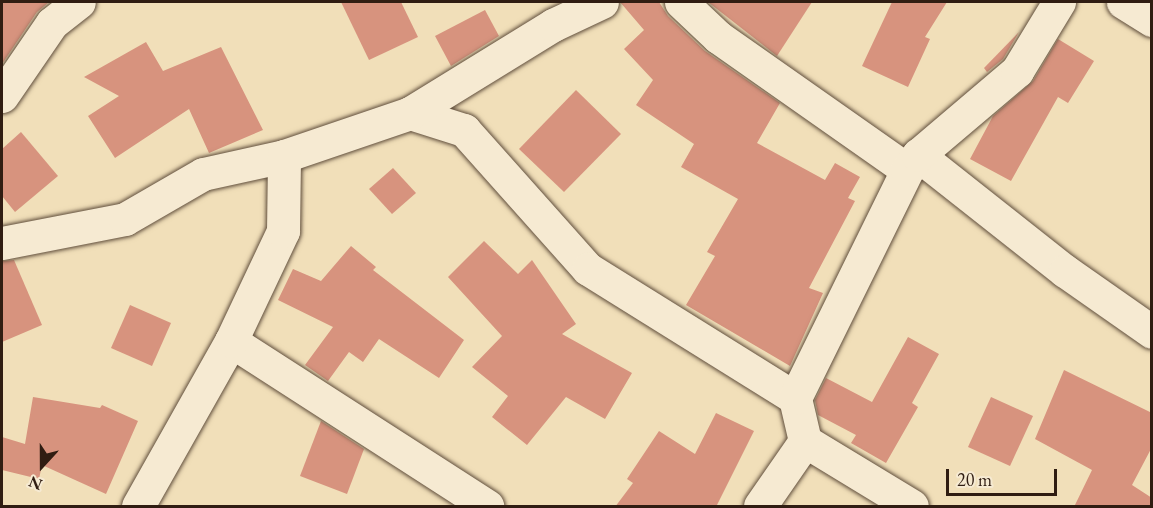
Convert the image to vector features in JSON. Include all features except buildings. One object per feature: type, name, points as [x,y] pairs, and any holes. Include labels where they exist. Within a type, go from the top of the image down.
[{"type":"street","points":[[2,96],[52,23],[78,2]]},
{"type":"street","points":[[2,243],[125,219],[202,174],[284,156],[410,113],[554,25],[602,2]]},
{"type":"street","points":[[681,2],[718,38],[913,163],[1152,332]]},
{"type":"street","points":[[912,507],[805,441],[795,398],[913,163],[1017,71],[1059,2]]},
{"type":"street","points":[[1123,2],[1152,20]]},
{"type":"street","points":[[410,113],[464,130],[588,269],[795,398]]},
{"type":"street","points":[[138,507],[231,341],[283,231],[284,156]]},
{"type":"street","points":[[231,341],[487,507]]},
{"type":"street","points":[[760,507],[805,441]]}]
